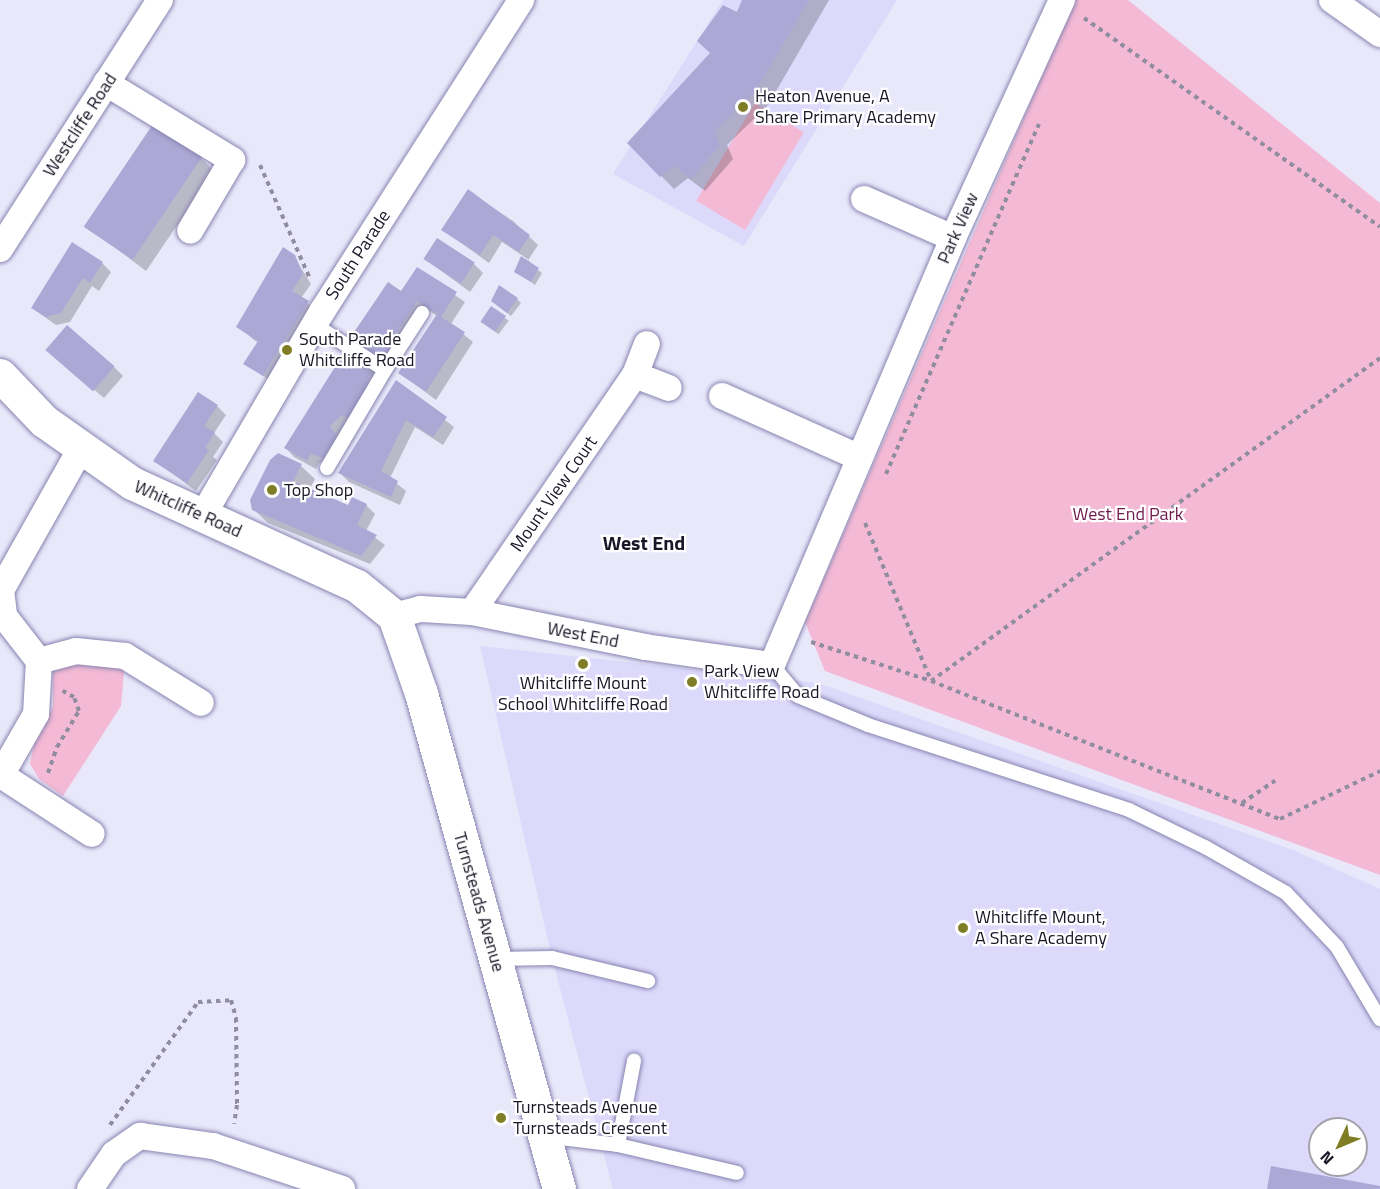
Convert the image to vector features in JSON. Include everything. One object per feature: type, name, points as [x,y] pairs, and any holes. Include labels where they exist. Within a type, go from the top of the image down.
[{"type":"main road","name":"Whitcliffe Road","points":[[0,375],[44,421],[80,450],[132,483],[357,586],[394,616]]},
{"type":"main road","name":"Turnsteads Avenue","points":[[394,616],[421,693],[559,1189]]},
{"type":"street","name":"Westcliffe Road","points":[[0,249],[160,0]]},
{"type":"street","name":"South Parade","points":[[203,514],[315,325],[521,0]]},
{"type":"street","points":[[1332,0],[1380,34]]},
{"type":"street","name":"Park View","points":[[772,665],[953,237],[1061,1]]},
{"type":"street","points":[[106,82],[232,160],[190,231]]},
{"type":"street","points":[[864,199],[953,237]]},
{"type":"street","name":"Mount View Court","points":[[472,612],[635,375],[647,344]]},
{"type":"street","points":[[635,375],[669,388]]},
{"type":"street","points":[[722,396],[860,458]]},
{"type":"street","points":[[80,450],[1,590],[4,616],[39,661],[36,714],[0,775],[92,834]]},
{"type":"street","name":"West End","points":[[394,616],[422,609],[472,612],[645,647],[772,665]]},
{"type":"street","points":[[39,661],[76,651],[125,656],[201,704]]},
{"type":"street","points":[[90,1189],[114,1154],[141,1136],[228,1151],[342,1189]]},
{"type":"lane","points":[[327,468],[422,313]]},
{"type":"lane","points":[[315,325],[385,370]]},
{"type":"lane","points":[[772,665],[798,696],[868,725],[1130,810],[1276,887],[1336,947],[1380,1019]]},
{"type":"lane","points":[[495,959],[552,958],[648,981]]},
{"type":"lane","points":[[618,1145],[634,1061]]},
{"type":"lane","points":[[544,1136],[618,1145],[737,1173]]},
{"type":"path","points":[[1061,1],[1380,227]]},
{"type":"path","points":[[1080,30],[1085,19]]},
{"type":"path","points":[[884,479],[1042,117]]},
{"type":"path","points":[[931,681],[1380,358]]},
{"type":"path","points":[[860,534],[869,512]]},
{"type":"path","points":[[865,523],[931,681]]},
{"type":"path","points":[[772,665],[813,641],[818,630]]},
{"type":"path","points":[[813,641],[931,681],[1280,819],[1380,771]]},
{"type":"path","points":[[1241,803],[1275,781]]},
{"type":"path","points":[[114,1154],[109,1120],[198,1002],[231,1000],[236,1017],[237,1105],[228,1151]]},
{"type":"shaded area","name":"Heaton Avenue, A Share Primary Academy","points":[[723,0],[897,0],[744,246],[613,174]]},
{"type":"shaded area","name":"Whitcliffe Mount, A Share Academy","points":[[480,646],[818,683],[1293,850],[1380,889],[1380,1189],[613,1189],[552,958]]},
{"type":"green space","name":"West End Park","points":[[1075,0],[1128,0],[1380,203],[1380,875],[825,671],[805,622]]},
{"type":"green space","points":[[755,103],[804,132],[745,230],[696,201]]},
{"type":"green space","points":[[108,661],[124,672],[121,706],[63,796],[39,779],[30,764],[34,743],[53,707],[53,664]]},
{"type":"building","points":[[742,0],[809,0],[755,92],[715,131],[720,145],[691,179],[674,166],[660,177],[627,143],[710,53],[697,41],[723,5],[737,12]]},
{"type":"building","points":[[153,124],[202,157],[133,260],[84,227]]},
{"type":"building","points":[[468,189],[530,235],[519,252],[493,235],[480,255],[441,230]]},
{"type":"building","points":[[437,238],[475,263],[461,283],[423,259]]},
{"type":"building","points":[[72,242],[103,262],[90,283],[83,278],[61,313],[46,317],[31,308]]},
{"type":"building","points":[[283,247],[295,255],[303,274],[292,291],[309,301],[263,376],[243,364],[258,341],[236,327]]},
{"type":"building","points":[[521,256],[539,268],[531,282],[514,272]]},
{"type":"building","points":[[417,267],[457,292],[441,317],[465,332],[426,392],[398,373],[437,314],[417,301],[392,340],[396,342],[382,363],[348,341],[388,282],[401,291]]},
{"type":"building","points":[[499,285],[518,298],[507,313],[491,301]]},
{"type":"building","points":[[491,306],[506,316],[495,332],[480,322]]},
{"type":"building","points":[[67,325],[115,366],[93,391],[45,350]]},
{"type":"building","points":[[345,351],[368,363],[365,368],[372,373],[366,382],[369,383],[348,418],[342,415],[330,426],[337,436],[323,458],[311,454],[307,461],[284,448]]},
{"type":"building","points":[[396,380],[447,417],[433,437],[406,420],[381,471],[398,481],[391,497],[338,473]]},
{"type":"building","points":[[198,392],[218,405],[204,426],[215,432],[205,448],[209,450],[187,483],[153,461]]},
{"type":"building","points":[[278,453],[302,464],[293,481],[348,505],[352,497],[367,504],[357,525],[377,535],[361,556],[252,510],[250,500],[270,460]]},
{"type":"building","points":[[1271,1166],[1308,1173],[1308,1177],[1331,1177],[1380,1186],[1380,1189],[1267,1189]]},
{"type":"place","name":"Heaton Avenue, A Share Primary Academy","points":[[743,107]]},
{"type":"place","name":"South Parade Whitcliffe Road","points":[[287,350]]},
{"type":"place","name":"Top Shop","points":[[272,490]]},
{"type":"place","name":"Whitcliffe Mount School Whitcliffe Road","points":[[583,664]]},
{"type":"place","name":"Park View Whitcliffe Road","points":[[692,682]]},
{"type":"place","name":"Whitcliffe Mount, A Share Academy","points":[[963,928]]},
{"type":"place","name":"Turnsteads Avenue Turnsteads Crescent","points":[[501,1118]]},
{"type":"district","name":"West End","points":[[644,542]]}]
